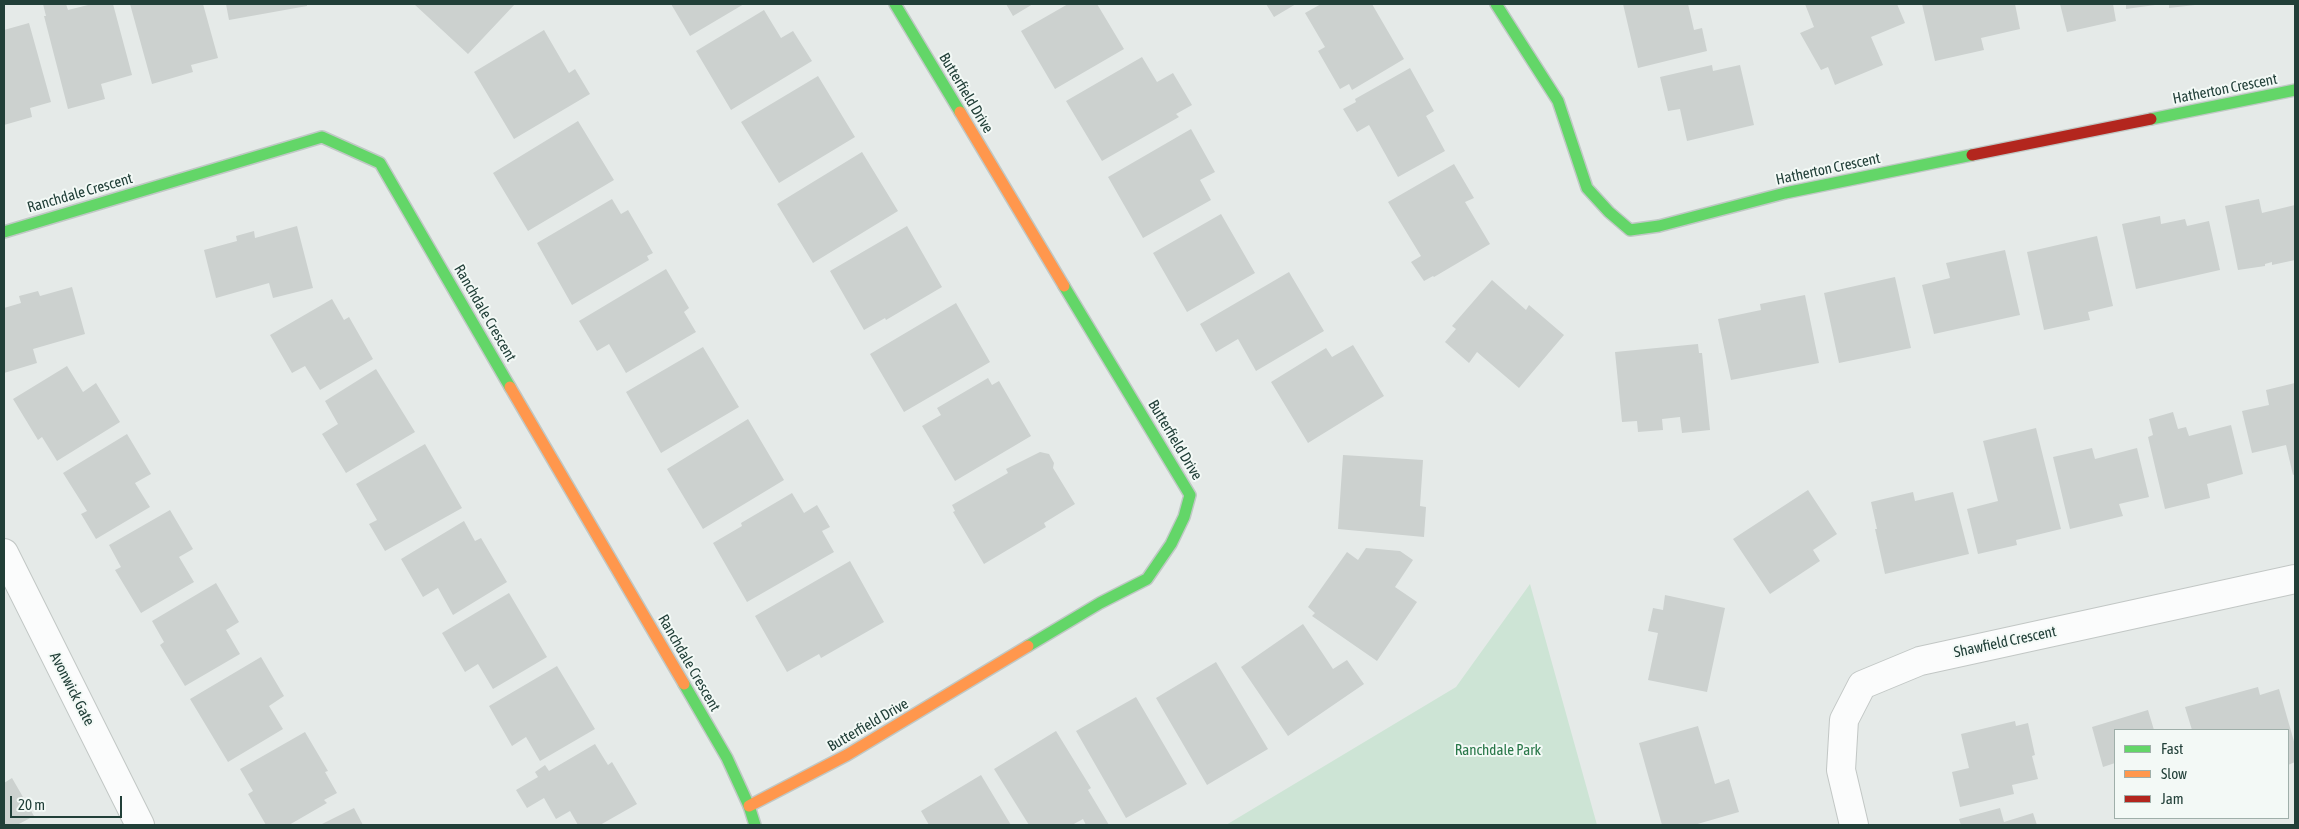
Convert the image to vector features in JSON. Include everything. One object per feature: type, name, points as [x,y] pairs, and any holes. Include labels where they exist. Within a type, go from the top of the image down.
[{"type":"street","name":"Butterfield Drive","points":[[749,806],[847,756],[1100,603],[1147,579],[1171,544],[1184,517],[1190,495],[895,4]]},
{"type":"street","name":"Hatherton Crescent","points":[[1496,4],[1558,101],[1587,188],[1609,212],[1630,230],[1659,226],[1785,193],[2295,90]]},
{"type":"street","name":"Ranchdale Crescent","points":[[4,232],[322,137],[380,163],[727,758],[749,806],[754,825]]},
{"type":"street","name":"Avonwick Gate","points":[[4,553],[140,825]]},
{"type":"street","name":"Shawfield Crescent","points":[[1854,825],[1841,770],[1844,720],[1862,685],[1920,661],[2295,579]]},
{"type":"green space","name":"Ranchdale Park","points":[[1530,584],[1597,825],[1226,825],[1456,687]]},
{"type":"building","points":[[43,4],[66,4],[68,10],[92,4],[113,4],[132,75],[101,84],[105,99],[68,109],[44,16],[46,16]]},
{"type":"building","points":[[130,4],[203,4],[218,58],[191,65],[193,72],[152,84]]},
{"type":"building","points":[[226,4],[307,4],[307,6],[229,20]]},
{"type":"building","points":[[414,4],[515,4],[468,54]]},
{"type":"building","points":[[671,4],[744,4],[690,36]]},
{"type":"building","points":[[1006,4],[1033,4],[1013,16]]},
{"type":"building","points":[[1068,4],[1097,4],[1124,49],[1055,89],[1021,31]]},
{"type":"building","points":[[1266,4],[1296,4],[1274,17]]},
{"type":"building","points":[[1321,4],[1372,4],[1404,59],[1352,90],[1349,84],[1340,89],[1318,51],[1325,47],[1305,13]]},
{"type":"building","points":[[1623,4],[1688,4],[1694,30],[1702,28],[1707,51],[1638,68]]},
{"type":"building","points":[[1805,4],[1897,4],[1905,23],[1871,37],[1883,65],[1835,85],[1828,67],[1821,70],[1800,33],[1814,27]]},
{"type":"building","points":[[1922,4],[2015,4],[2020,29],[1981,38],[1984,50],[1935,61]]},
{"type":"building","points":[[2060,4],[2113,4],[2116,21],[2067,32]]},
{"type":"building","points":[[2126,4],[2155,4],[2155,5],[2126,9]]},
{"type":"building","points":[[2169,4],[2195,4],[2195,5],[2169,8]]},
{"type":"building","points":[[764,10],[781,38],[793,31],[812,61],[731,110],[696,51]]},
{"type":"building","points":[[29,23],[51,102],[30,108],[32,117],[4,125],[4,30]]},
{"type":"building","points":[[544,30],[569,73],[575,69],[590,94],[514,139],[474,72]]},
{"type":"building","points":[[1142,57],[1157,82],[1173,73],[1192,105],[1176,114],[1179,117],[1102,161],[1066,101]]},
{"type":"building","points":[[1712,65],[1713,71],[1740,65],[1754,125],[1687,141],[1680,109],[1668,111],[1660,77]]},
{"type":"building","points":[[1410,68],[1434,111],[1426,116],[1445,151],[1398,177],[1369,125],[1357,132],[1343,109],[1356,102],[1355,99]]},
{"type":"building","points":[[818,76],[855,137],[779,183],[741,122]]},
{"type":"building","points":[[578,121],[614,180],[528,231],[493,173]]},
{"type":"building","points":[[1191,129],[1215,172],[1200,180],[1211,200],[1143,238],[1108,177]]},
{"type":"building","points":[[862,152],[898,211],[813,263],[777,204]]},
{"type":"building","points":[[1454,164],[1474,198],[1465,202],[1490,244],[1424,281],[1411,262],[1421,256],[1388,202]]},
{"type":"building","points":[[612,199],[621,214],[628,210],[653,253],[647,256],[649,260],[572,305],[537,243]]},
{"type":"building","points":[[2259,199],[2262,213],[2295,205],[2295,260],[2272,265],[2272,262],[2265,264],[2265,266],[2238,270],[2225,206]]},
{"type":"building","points":[[1221,214],[1255,273],[1187,312],[1153,253]]},
{"type":"building","points":[[2160,216],[2161,224],[2185,219],[2187,226],[2209,221],[2220,270],[2136,289],[2122,224]]},
{"type":"building","points":[[297,226],[313,288],[273,298],[269,283],[216,298],[204,250],[237,241],[236,236],[254,231],[255,238]]},
{"type":"building","points":[[907,226],[942,287],[886,320],[885,318],[864,330],[830,271]]},
{"type":"building","points":[[2097,236],[2113,306],[2088,312],[2090,320],[2044,330],[2027,252]]},
{"type":"building","points":[[2005,250],[2020,315],[1934,334],[1922,285],[1950,278],[1946,263]]},
{"type":"building","points":[[666,269],[689,308],[684,312],[696,332],[626,373],[609,344],[597,351],[579,321]]},
{"type":"building","points":[[1289,272],[1324,331],[1256,371],[1238,339],[1216,352],[1200,324]]},
{"type":"building","points":[[1895,277],[1911,348],[1839,363],[1824,293]]},
{"type":"building","points":[[1492,280],[1526,310],[1529,305],[1564,335],[1519,388],[1477,352],[1469,363],[1445,342],[1456,329],[1452,326]]},
{"type":"building","points":[[72,287],[85,334],[33,349],[37,363],[4,373],[4,308],[21,303],[19,296],[38,291],[40,296]]},
{"type":"building","points":[[1805,295],[1819,363],[1731,380],[1718,319],[1761,310],[1760,304]]},
{"type":"building","points":[[332,299],[344,320],[349,317],[373,359],[320,390],[305,366],[292,373],[270,335]]},
{"type":"building","points":[[956,303],[990,362],[904,412],[870,354]]},
{"type":"building","points":[[1698,344],[1699,353],[1702,353],[1710,430],[1682,433],[1680,417],[1662,419],[1663,430],[1638,432],[1637,421],[1622,422],[1615,352]]},
{"type":"building","points":[[1353,345],[1384,396],[1308,443],[1271,382],[1326,348],[1332,357]]},
{"type":"building","points":[[703,347],[739,407],[661,453],[626,392]]},
{"type":"building","points":[[67,366],[83,392],[96,383],[120,422],[57,461],[42,437],[38,440],[13,399]]},
{"type":"building","points":[[376,369],[415,432],[346,473],[322,434],[338,424],[325,401]]},
{"type":"building","points":[[988,378],[992,385],[999,381],[1031,436],[955,481],[922,426],[941,415],[937,408]]},
{"type":"building","points":[[2295,383],[2295,474],[2293,475],[2286,445],[2252,453],[2242,411],[2269,405],[2266,390]]},
{"type":"building","points":[[2173,412],[2178,429],[2186,427],[2189,436],[2231,425],[2243,474],[2207,484],[2210,498],[2165,509],[2148,437],[2153,435],[2149,419]]},
{"type":"building","points":[[748,419],[784,480],[703,529],[667,469]]},
{"type":"building","points":[[2036,428],[2061,529],[2016,540],[2017,545],[1978,554],[1967,509],[1998,501],[1983,441]]},
{"type":"building","points":[[127,434],[151,474],[135,483],[150,507],[96,539],[81,514],[87,511],[63,473]]},
{"type":"building","points":[[425,444],[462,508],[385,551],[369,524],[377,520],[356,484]]},
{"type":"building","points":[[2092,448],[2095,459],[2137,448],[2149,497],[2119,504],[2123,516],[2070,529],[2053,457]]},
{"type":"building","points":[[1040,452],[1049,454],[1054,463],[1053,468],[1075,504],[1044,523],[1046,527],[984,564],[953,512],[955,511],[952,505],[1008,473],[1006,469]]},
{"type":"building","points":[[1343,455],[1423,460],[1420,506],[1426,507],[1424,537],[1338,529]]},
{"type":"building","points":[[1808,490],[1837,534],[1813,550],[1820,561],[1770,594],[1733,539]]},
{"type":"building","points":[[1913,492],[1915,501],[1953,492],[1969,554],[1885,574],[1871,502]]},
{"type":"building","points":[[792,493],[804,513],[817,505],[830,527],[822,531],[834,552],[747,602],[713,543],[742,526],[741,523]]},
{"type":"building","points":[[170,510],[193,549],[179,557],[194,582],[141,613],[115,570],[121,567],[109,545]]},
{"type":"building","points":[[464,521],[475,541],[481,538],[507,582],[453,615],[438,588],[423,597],[401,559]]},
{"type":"building","points":[[1366,548],[1400,551],[1413,560],[1395,587],[1417,602],[1377,661],[1312,616],[1315,613],[1308,607],[1347,552],[1358,560]]},
{"type":"building","points":[[850,561],[884,622],[821,658],[819,654],[787,672],[755,616]]},
{"type":"building","points":[[216,583],[239,622],[226,630],[240,654],[185,686],[160,645],[164,642],[152,621]]},
{"type":"building","points":[[509,593],[547,657],[493,689],[478,664],[465,672],[442,633]]},
{"type":"building","points":[[1665,595],[1725,608],[1707,692],[1648,680],[1658,633],[1648,631],[1653,608],[1663,610]]},
{"type":"building","points":[[1303,624],[1333,669],[1347,660],[1364,684],[1288,736],[1241,667]]},
{"type":"building","points":[[261,657],[284,696],[269,706],[283,729],[228,762],[190,699]]},
{"type":"building","points":[[1216,662],[1268,749],[1207,785],[1156,698]]},
{"type":"building","points":[[557,666],[595,729],[540,761],[526,737],[512,746],[489,706]]},
{"type":"building","points":[[2258,687],[2260,695],[2279,689],[2295,745],[2295,762],[2289,765],[2289,729],[2192,729],[2185,707]]},
{"type":"building","points":[[1136,697],[1187,784],[1126,818],[1076,731]]},
{"type":"building","points":[[2148,710],[2154,729],[2114,729],[2114,763],[2103,767],[2092,727]]},
{"type":"building","points":[[2015,721],[2016,726],[2028,723],[2035,755],[2032,756],[2038,779],[2012,785],[2014,794],[1960,807],[1952,772],[1969,768],[1961,734]]},
{"type":"building","points":[[1698,726],[1715,784],[1729,779],[1739,812],[1694,825],[1662,825],[1639,743]]},
{"type":"building","points":[[1056,731],[1091,788],[1088,790],[1109,825],[1086,825],[1083,819],[1072,825],[1029,825],[994,769]]},
{"type":"building","points":[[305,732],[328,771],[325,772],[337,793],[324,800],[327,803],[289,825],[266,825],[248,794],[253,791],[240,769]]},
{"type":"building","points":[[595,744],[608,765],[612,762],[637,804],[600,825],[578,825],[570,811],[556,819],[544,798],[527,808],[516,790],[538,777],[535,772],[545,765],[549,771]]},
{"type":"building","points":[[981,775],[1011,825],[929,825],[921,811]]},
{"type":"building","points":[[12,778],[34,816],[17,825],[4,825],[4,783]]},
{"type":"building","points":[[354,808],[363,825],[320,825]]},
{"type":"building","points":[[2000,808],[2004,822],[2033,813],[2037,825],[1961,825],[1959,819]]},
{"type":"traffic: fast","points":[[895,4],[960,112]]},
{"type":"traffic: fast","points":[[1496,4],[1558,101],[1587,188],[1609,212],[1630,230],[1659,226],[1785,193],[1972,155]]},
{"type":"traffic: fast","points":[[2151,119],[2295,90]]},
{"type":"traffic: fast","points":[[4,232],[322,137],[380,163],[510,387]]},
{"type":"traffic: fast","points":[[1028,646],[1100,603],[1147,579],[1171,544],[1184,517],[1190,495],[1064,286]]},
{"type":"traffic: fast","points":[[684,684],[727,758],[749,806],[755,825]]},
{"type":"traffic: slow","points":[[960,112],[1064,286]]},
{"type":"traffic: slow","points":[[510,387],[684,684]]},
{"type":"traffic: slow","points":[[749,806],[847,755],[1028,646]]},
{"type":"traffic: jam","points":[[1972,155],[2151,119]]}]
